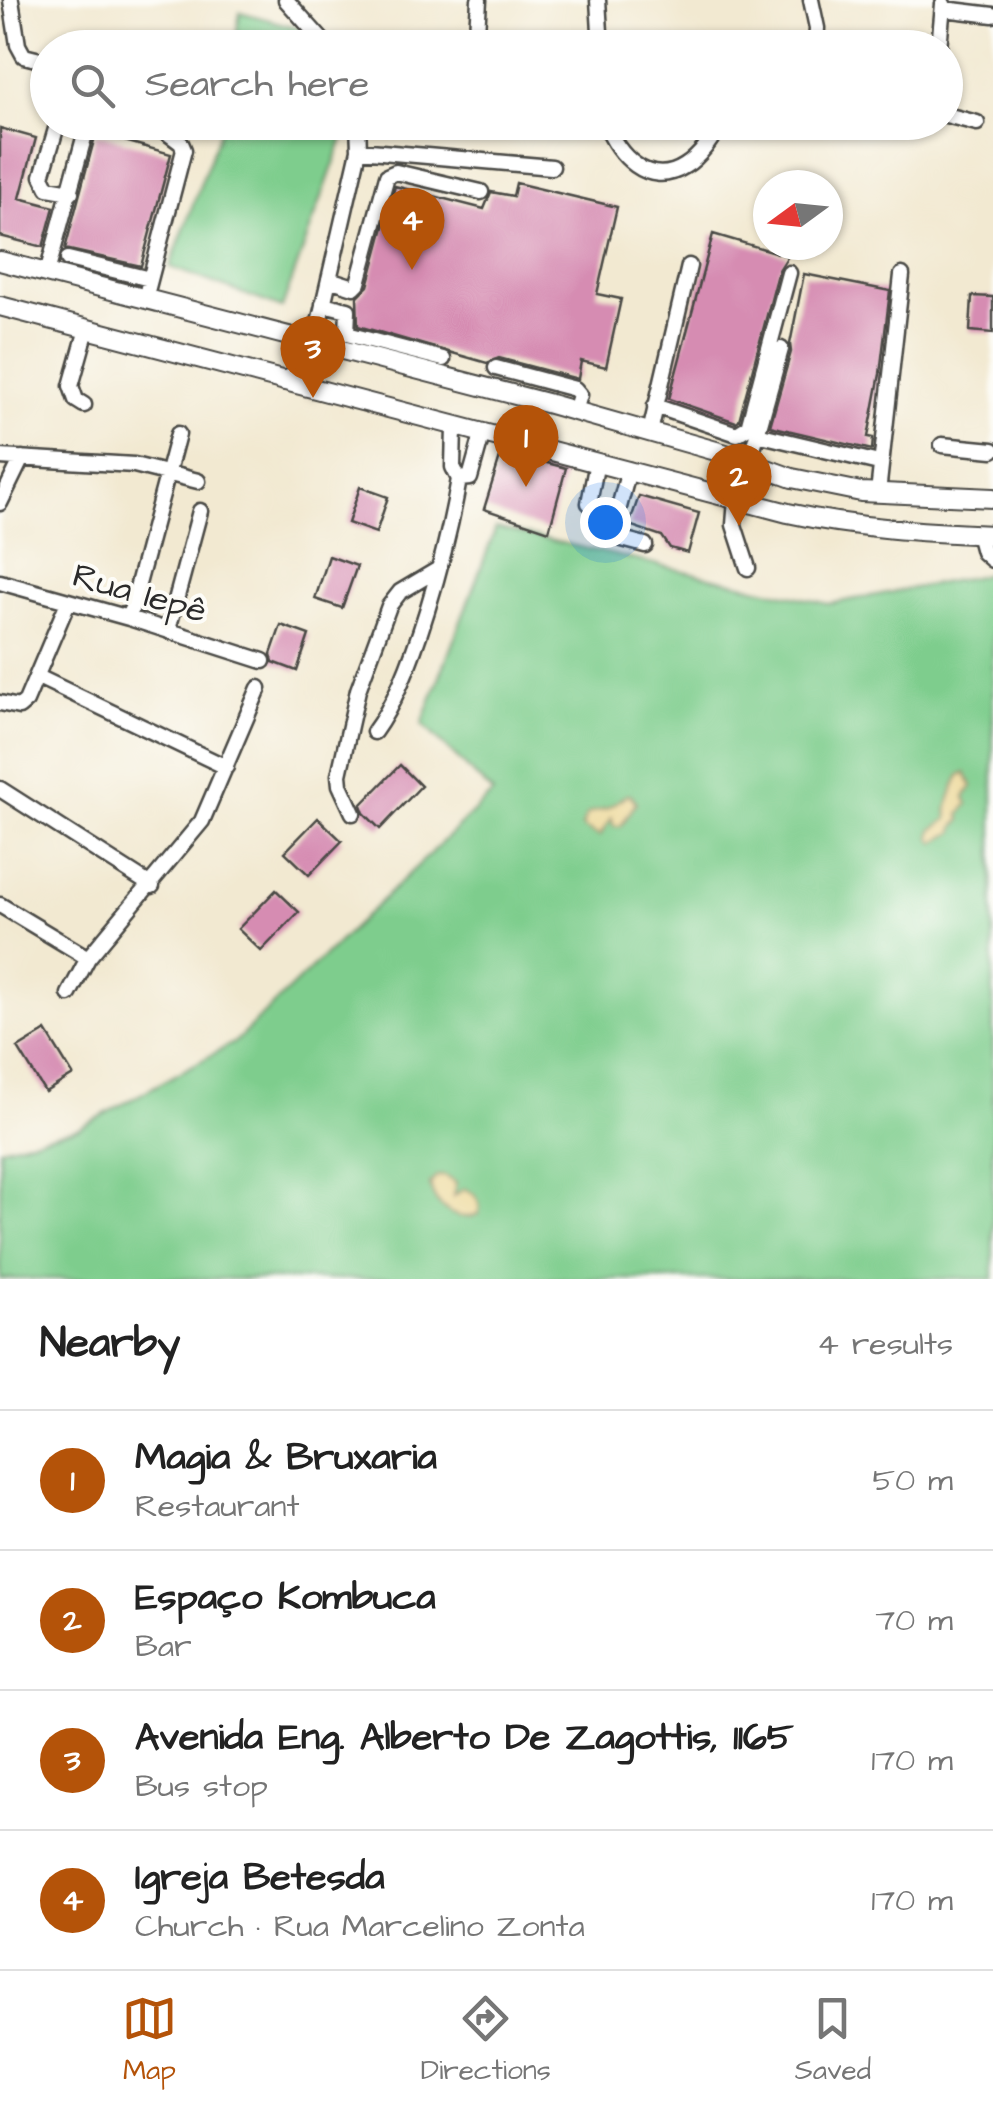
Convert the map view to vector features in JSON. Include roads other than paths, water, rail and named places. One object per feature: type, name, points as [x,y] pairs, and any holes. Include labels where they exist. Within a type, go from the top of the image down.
[{"type":"main road","points":[[0,260],[575,411],[792,478],[878,493],[993,498]]},
{"type":"main road","points":[[0,306],[826,522],[986,535]]},
{"type":"main road","points":[[284,381],[307,368],[314,344]]},
{"type":"street","points":[[10,0],[18,44],[24,56],[30,58]]},
{"type":"street","points":[[286,0],[312,30]]},
{"type":"street","points":[[477,30],[478,0]]},
{"type":"street","points":[[598,0],[600,30]]},
{"type":"street","points":[[811,0],[817,30]]},
{"type":"street","points":[[941,30],[943,5],[993,15]]},
{"type":"street","points":[[963,120],[978,124]]},
{"type":"street","points":[[52,140],[42,176],[48,188],[71,192]]},
{"type":"street","points":[[47,273],[84,140]]},
{"type":"street","points":[[145,299],[184,150],[178,140]]},
{"type":"street","points":[[314,344],[359,140]]},
{"type":"street","points":[[612,140],[627,161],[664,173],[688,165],[708,140]]},
{"type":"street","points":[[359,150],[552,167]]},
{"type":"street","points":[[329,280],[354,286],[358,283],[388,176],[396,172],[481,192]]},
{"type":"street","points":[[68,259],[150,279]]},
{"type":"street","points":[[650,432],[688,266]]},
{"type":"street","points":[[655,406],[737,434],[748,427],[790,273]]},
{"type":"street","points":[[878,493],[902,275]]},
{"type":"street","points":[[323,304],[348,310],[348,334],[362,341],[443,359]]},
{"type":"street","points":[[84,405],[76,400],[71,386],[87,329]]},
{"type":"street","points":[[749,462],[780,349]]},
{"type":"street","points":[[496,368],[575,388],[580,395],[575,411]]},
{"type":"street","points":[[374,732],[388,714],[418,636],[437,570],[459,478],[452,466],[454,427]]},
{"type":"street","points":[[129,618],[178,434]]},
{"type":"street","points":[[757,434],[879,463]]},
{"type":"street","points":[[459,478],[470,478],[482,435]]},
{"type":"street","points":[[942,445],[993,450]]},
{"type":"street","points":[[0,457],[134,464],[198,481]]},
{"type":"street","points":[[0,503],[22,458]]},
{"type":"street","points":[[597,462],[589,502],[600,510],[618,511],[629,470]]},
{"type":"street","points":[[736,499],[734,525],[748,568]]},
{"type":"street","points":[[600,510],[607,534],[645,545]]},
{"type":"street","points":[[168,630],[200,511]]},
{"type":"street","points":[[986,535],[983,552],[992,560]]},
{"type":"street","points":[[353,814],[340,786],[339,774],[358,690],[389,606],[400,592],[437,570]]},
{"type":"street","name":"Rua Iepê","points":[[0,582],[263,661]]},
{"type":"street","points":[[0,703],[19,707],[38,677],[68,602]]},
{"type":"street","points":[[38,677],[226,768]]},
{"type":"street","points":[[69,994],[88,958],[202,822],[259,688]]},
{"type":"street","points":[[0,789],[152,886]]},
{"type":"street","points":[[0,905],[88,958]]},
{"type":"place","name":"Igreja Betesda","points":[[412,270]]},
{"type":"place","name":"Avenida Eng. Alberto De Zagottis, 1165","points":[[313,398]]},
{"type":"place","name":"Magia & Bruxaria","points":[[526,487]]},
{"type":"place","name":"Espaço Kombuca","points":[[739,526]]}]
